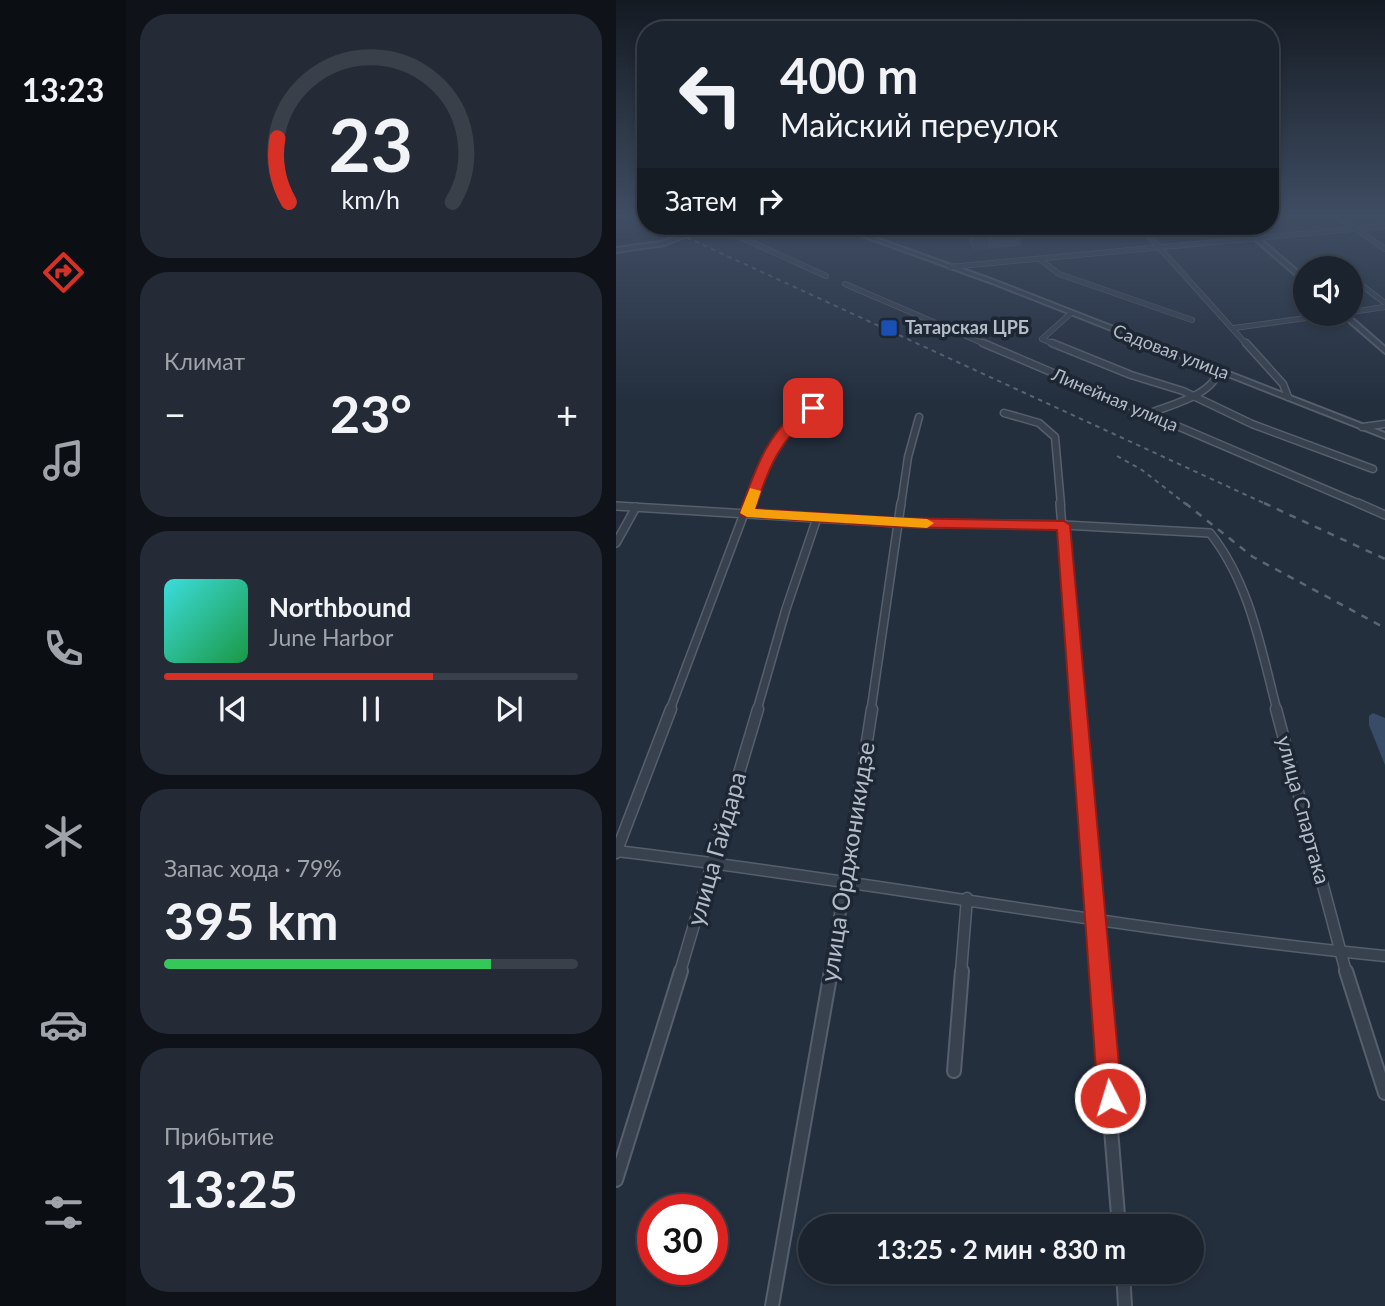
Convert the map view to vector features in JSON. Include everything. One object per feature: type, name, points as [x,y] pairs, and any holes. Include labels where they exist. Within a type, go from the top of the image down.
[{"type":"street","name":"Садовая улица","points":[[981,279],[1385,436]]},
{"type":"street","points":[[1073,279],[1192,320]]},
{"type":"street","points":[[1188,279],[1283,384],[1288,397]]},
{"type":"street","name":"Линейная улица","points":[[845,284],[1385,515]]},
{"type":"street","points":[[1363,287],[1385,305]]},
{"type":"street","points":[[1363,310],[1385,305]]},
{"type":"street","points":[[1071,313],[1042,339],[1191,397],[1252,424],[1373,469]]},
{"type":"street","points":[[1234,328],[1293,320]]},
{"type":"street","points":[[1357,326],[1385,351]]},
{"type":"street","points":[[1147,414],[1191,397],[1213,384],[1218,370]]},
{"type":"street","points":[[813,408],[792,424],[764,461],[747,513],[616,851],[715,860],[1096,919],[1340,953],[1385,956]]},
{"type":"street","points":[[1004,413],[1039,424],[1055,437],[1118,1214]]},
{"type":"street","name":"улица Орджоникидзе","points":[[772,1306],[847,880],[908,457],[919,417]]},
{"type":"street","points":[[1362,427],[1385,424]]},
{"type":"street","points":[[616,506],[898,523],[1064,525]]},
{"type":"street","points":[[616,543],[636,507]]},
{"type":"street","name":"улица Гайдара","points":[[616,1180],[715,860],[786,609],[817,518]]},
{"type":"street","name":"улица Спартака","points":[[1064,525],[1210,533],[1228,557],[1254,622],[1340,953],[1385,1093]]},
{"type":"street","points":[[954,1071],[968,898]]},
{"type":"street","points":[[1124,1284],[1125,1306]]},
{"type":"water","points":[[1373,713],[1385,718],[1385,765],[1369,725],[1369,716]]},
{"type":"railway","points":[[777,279],[1268,505]]},
{"type":"railway","points":[[1117,456],[1142,470],[1187,505]]},
{"type":"railway","points":[[1185,503],[1253,557],[1385,628]]},
{"type":"railway","points":[[1264,503],[1385,559]]},
{"type":"slow traffic","points":[[754,491],[747,513],[927,523]]},
{"type":"place","name":"Татарская ЦРБ","points":[[889,328]]},
{"type":"route","points":[[813,408],[792,424],[764,461],[747,513],[898,523],[1064,525],[1110,1098]]}]
